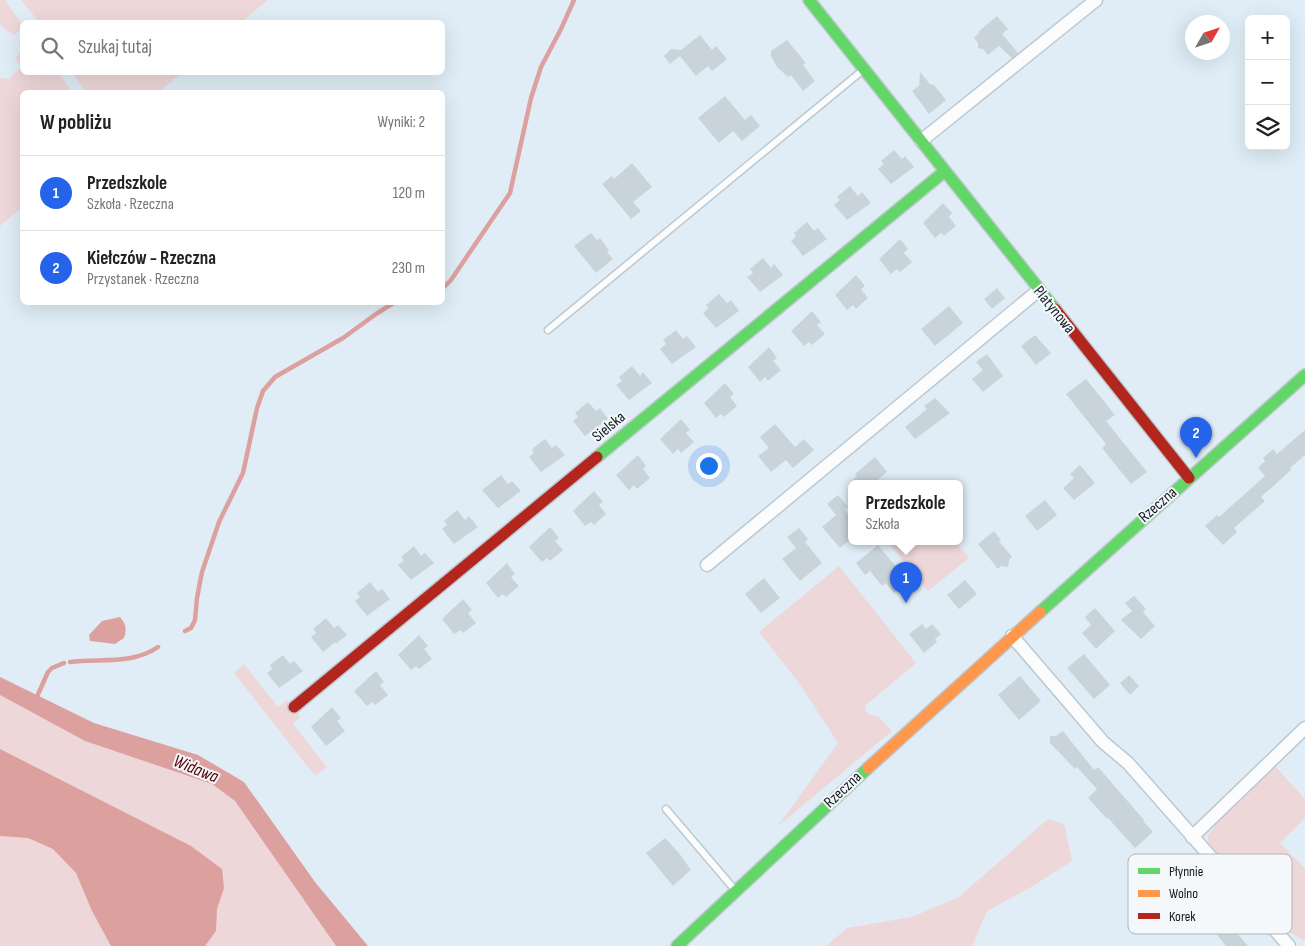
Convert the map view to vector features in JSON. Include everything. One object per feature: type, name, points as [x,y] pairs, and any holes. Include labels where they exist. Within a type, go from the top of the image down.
[{"type":"street","name":"Platynowa","points":[[809,0],[1189,478]]},
{"type":"street","points":[[921,141],[1096,0]]},
{"type":"street","name":"Sielska","points":[[294,708],[945,171]]},
{"type":"street","points":[[707,565],[1039,290]]},
{"type":"street","name":"Rzeczna","points":[[677,946],[836,796],[1305,375]]},
{"type":"street","points":[[1012,636],[1103,742],[1128,764],[1207,854]]},
{"type":"street","points":[[1192,837],[1305,728]]},
{"type":"street","points":[[1278,934],[1289,946]]},
{"type":"lane","points":[[548,330],[864,69]]},
{"type":"lane","points":[[666,809],[736,891]]},
{"type":"shaded area","points":[[0,0],[5,0],[20,21],[20,31],[15,35],[7,31],[0,24]]},
{"type":"shaded area","points":[[21,0],[268,0],[243,20],[37,20]]},
{"type":"shaded area","points":[[20,52],[20,68],[16,58]]},
{"type":"shaded area","points":[[20,68],[20,75],[60,75],[71,90],[20,90],[20,209],[0,226],[0,78],[9,79]]},
{"type":"shaded area","points":[[74,75],[179,75],[161,90],[84,90]]},
{"type":"shaded area","points":[[890,545],[958,545],[969,558],[928,591]]},
{"type":"shaded area","points":[[839,566],[916,663],[865,706],[867,714],[879,717],[892,731],[777,827],[838,743],[799,683],[759,632]]},
{"type":"shaded area","points":[[244,664],[278,707],[287,700],[300,717],[293,724],[327,767],[315,776],[234,673]]},
{"type":"shaded area","points":[[0,695],[85,741],[212,784],[235,801],[336,946],[0,946]]},
{"type":"shaded area","points":[[1274,765],[1305,799],[1305,818],[1280,843],[1291,854],[1216,854],[1208,845],[1208,835],[1235,801]]},
{"type":"shaded area","points":[[1048,819],[1064,824],[1072,861],[1033,886],[987,911],[972,946],[826,946],[847,928],[912,917],[959,897]]},
{"type":"shaded area","points":[[1292,855],[1305,869],[1304,940],[1292,934]]},
{"type":"water","points":[[120,617],[125,627],[124,638],[115,644],[90,641],[89,635],[102,621]]},
{"type":"water","name":"Widawa","points":[[0,677],[94,723],[198,755],[244,782],[315,882],[368,946],[336,946],[235,801],[212,784],[85,741],[0,695]]},
{"type":"water","points":[[0,749],[191,846],[222,869],[224,888],[217,909],[216,931],[205,946],[111,946],[92,911],[76,873],[53,849],[28,838],[0,836]]},
{"type":"building","points":[[997,16],[1008,29],[1002,34],[1018,53],[1012,58],[999,46],[988,55],[983,49],[978,48],[978,43],[974,38],[978,32]]},
{"type":"building","points":[[700,35],[712,50],[716,46],[727,59],[712,71],[708,66],[696,76],[680,56],[670,64],[664,56],[671,49],[681,50]]},
{"type":"building","points":[[787,40],[806,63],[803,65],[815,81],[803,91],[791,75],[788,77],[777,67],[771,56],[771,51]]},
{"type":"building","points":[[920,72],[946,100],[929,114],[912,91],[919,86]]},
{"type":"building","points":[[725,96],[745,120],[751,115],[760,126],[742,141],[733,131],[719,143],[698,118]]},
{"type":"building","points":[[894,150],[902,159],[905,156],[914,167],[891,184],[878,169],[884,164],[881,161]]},
{"type":"building","points":[[632,163],[652,187],[633,202],[641,211],[631,219],[602,184],[612,176],[614,179]]},
{"type":"building","points":[[850,186],[858,196],[862,192],[871,203],[847,220],[834,205],[840,200],[837,197]]},
{"type":"building","points":[[943,203],[952,213],[949,217],[956,226],[944,236],[941,233],[935,238],[923,223]]},
{"type":"building","points":[[807,222],[814,231],[818,228],[827,239],[803,256],[791,241],[796,236],[794,233]]},
{"type":"building","points":[[591,233],[597,240],[600,238],[613,259],[596,273],[574,246]]},
{"type":"building","points":[[900,239],[908,249],[904,253],[912,262],[900,272],[897,269],[891,274],[879,259]]},
{"type":"building","points":[[763,258],[771,268],[774,264],[783,275],[760,292],[747,277],[753,273],[750,269]]},
{"type":"building","points":[[856,275],[865,286],[861,289],[868,298],[856,309],[853,305],[847,310],[835,295]]},
{"type":"building","points":[[997,288],[1005,298],[992,309],[984,299]]},
{"type":"building","points":[[719,294],[727,303],[731,300],[739,311],[716,328],[703,313],[709,308],[706,305]]},
{"type":"building","points":[[949,306],[963,323],[935,346],[921,329]]},
{"type":"building","points":[[812,311],[821,322],[817,325],[825,334],[812,345],[809,342],[804,346],[791,331]]},
{"type":"building","points":[[676,330],[683,339],[687,336],[696,347],[672,364],[660,349],[666,344],[663,340]]},
{"type":"building","points":[[1035,335],[1051,353],[1036,365],[1021,346]]},
{"type":"building","points":[[769,347],[777,358],[773,361],[781,370],[768,381],[765,377],[760,382],[748,367]]},
{"type":"building","points":[[987,354],[1003,376],[983,392],[972,379],[983,370],[976,362]]},
{"type":"building","points":[[632,366],[640,376],[643,372],[652,383],[629,400],[616,385],[622,381],[619,377]]},
{"type":"building","points":[[1086,379],[1115,415],[1106,421],[1147,472],[1131,484],[1102,448],[1106,444],[1066,394]]},
{"type":"building","points":[[725,383],[734,394],[730,397],[737,406],[724,417],[721,414],[716,418],[704,403]]},
{"type":"building","points":[[935,398],[950,413],[915,439],[905,427],[927,409],[924,406]]},
{"type":"building","points":[[588,402],[596,411],[600,408],[608,419],[585,436],[573,421],[578,417],[575,413]]},
{"type":"building","points":[[681,419],[690,430],[686,433],[694,442],[681,453],[678,449],[673,454],[660,439]]},
{"type":"building","points":[[775,424],[795,447],[804,439],[814,450],[793,468],[786,460],[771,472],[758,456],[769,448],[760,437]]},
{"type":"building","points":[[1305,430],[1305,455],[1261,497],[1265,501],[1234,528],[1237,532],[1223,545],[1205,526],[1217,515],[1219,517],[1265,476],[1258,468],[1265,461],[1263,458],[1273,449],[1277,454]]},
{"type":"building","points":[[545,439],[552,448],[556,445],[565,455],[541,472],[529,457],[534,453],[532,449]]},
{"type":"building","points":[[638,455],[646,466],[643,469],[650,478],[637,489],[634,485],[629,490],[616,475]]},
{"type":"building","points":[[875,457],[887,472],[878,480],[852,480],[857,476],[855,474]]},
{"type":"building","points":[[1080,465],[1095,483],[1074,500],[1063,488],[1074,478],[1070,474]]},
{"type":"building","points":[[501,475],[508,484],[512,481],[521,491],[498,508],[482,490]]},
{"type":"building","points":[[594,491],[603,502],[599,505],[606,514],[594,525],[591,522],[585,526],[573,511]]},
{"type":"building","points":[[838,495],[848,507],[844,509],[848,514],[848,541],[840,548],[822,527],[836,515],[827,504]]},
{"type":"building","points":[[1045,500],[1057,515],[1037,531],[1025,516]]},
{"type":"building","points":[[457,510],[465,520],[469,516],[478,527],[454,544],[442,529],[447,525],[444,521]]},
{"type":"building","points":[[550,527],[559,538],[555,541],[563,550],[550,561],[547,558],[542,562],[529,547]]},
{"type":"building","points":[[799,528],[808,539],[805,542],[822,563],[800,581],[782,559],[796,548],[787,537]]},
{"type":"building","points":[[994,531],[1001,540],[999,541],[1012,557],[1009,560],[1008,567],[1001,566],[998,569],[978,544]]},
{"type":"building","points":[[878,545],[908,581],[894,593],[886,583],[882,586],[870,571],[865,575],[856,563]]},
{"type":"building","points":[[414,546],[421,556],[425,553],[434,563],[411,580],[398,565],[404,561],[401,557]]},
{"type":"building","points":[[507,563],[515,574],[511,577],[519,586],[506,597],[503,594],[498,598],[486,583]]},
{"type":"building","points":[[764,578],[780,598],[761,613],[745,594]]},
{"type":"building","points":[[965,580],[977,594],[959,609],[947,595]]},
{"type":"building","points":[[370,582],[378,592],[382,589],[390,599],[367,616],[355,601],[360,597],[357,593]]},
{"type":"building","points":[[1134,596],[1146,609],[1143,612],[1155,626],[1141,639],[1121,620],[1132,611],[1125,603]]},
{"type":"building","points":[[463,599],[472,610],[468,613],[476,623],[463,633],[460,630],[454,634],[442,619]]},
{"type":"building","points":[[1095,608],[1115,631],[1096,649],[1082,633],[1091,625],[1085,617]]},
{"type":"building","points":[[326,618],[334,628],[338,625],[347,635],[323,652],[311,637],[316,633],[313,629]]},
{"type":"building","points":[[922,624],[926,629],[932,624],[941,634],[935,639],[937,642],[924,653],[909,634]]},
{"type":"building","points":[[419,635],[428,646],[424,649],[432,659],[419,669],[416,666],[411,670],[398,655]]},
{"type":"building","points":[[1084,654],[1110,685],[1094,699],[1067,668]]},
{"type":"building","points":[[283,655],[290,664],[294,661],[303,671],[279,688],[267,673],[272,669],[270,665]]},
{"type":"building","points":[[376,671],[384,682],[380,685],[388,695],[375,705],[372,702],[367,706],[354,691]]},
{"type":"building","points":[[1129,675],[1139,686],[1130,695],[1120,683]]},
{"type":"building","points":[[1020,676],[1041,701],[1019,720],[998,695]]},
{"type":"building","points":[[332,707],[341,718],[337,721],[345,731],[326,746],[311,727]]},
{"type":"building","points":[[1063,731],[1094,770],[1098,767],[1153,832],[1135,848],[1088,798],[1097,789],[1077,767],[1075,769],[1050,743],[1050,736],[1056,736]]},
{"type":"building","points":[[665,838],[691,870],[673,886],[646,853]]},
{"type":"building","points":[[1216,934],[1238,934],[1248,946],[1226,946]]},
{"type":"waterway","points":[[445,286],[510,193],[531,98],[541,67],[574,0]]},
{"type":"waterway","points":[[185,631],[191,628],[195,620],[202,572],[219,522],[243,473],[257,408],[263,391],[275,377],[343,338],[390,305]]},
{"type":"waterway","points":[[70,662],[127,659],[148,653],[158,647]]},
{"type":"waterway","points":[[35,701],[48,672],[52,668],[64,663]]},
{"type":"traffic: fast","points":[[809,0],[1055,309]]},
{"type":"traffic: fast","points":[[597,457],[945,171]]},
{"type":"traffic: fast","points":[[1040,612],[1305,375]]},
{"type":"traffic: fast","points":[[677,946],[868,768]]},
{"type":"traffic: slow","points":[[868,768],[1040,612]]},
{"type":"traffic: jam","points":[[1055,309],[1189,478]]},
{"type":"traffic: jam","points":[[294,707],[597,457]]},
{"type":"place","name":"Kiełczów - Rzeczna","points":[[1196,458]]},
{"type":"place","name":"Przedszkole","points":[[906,603]]}]
